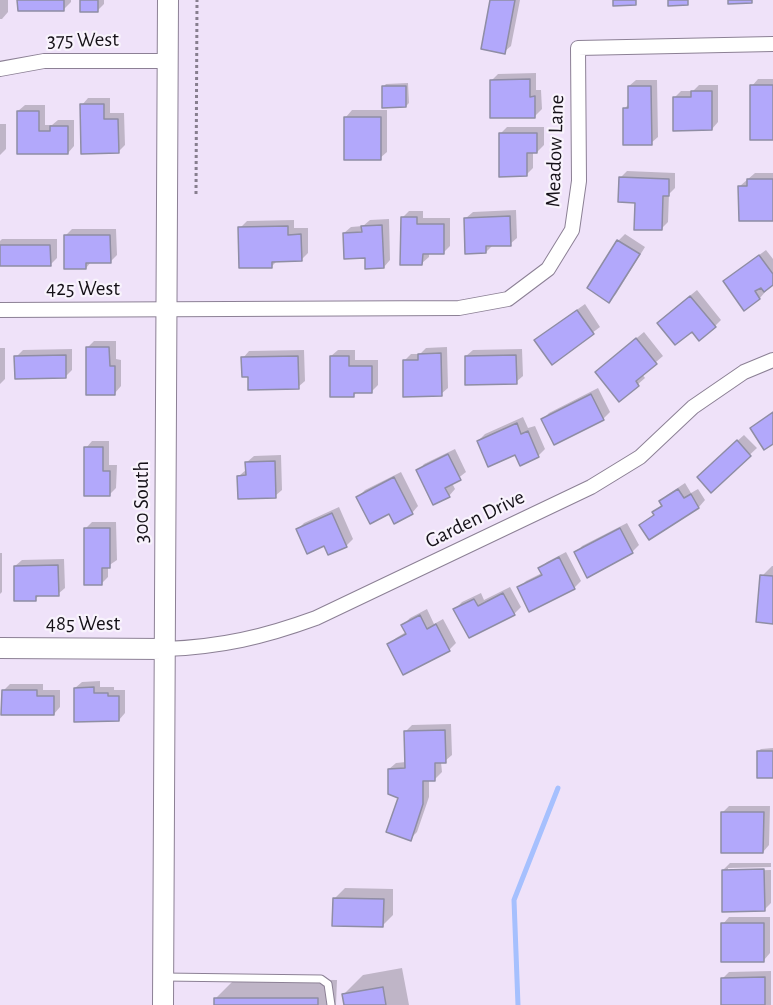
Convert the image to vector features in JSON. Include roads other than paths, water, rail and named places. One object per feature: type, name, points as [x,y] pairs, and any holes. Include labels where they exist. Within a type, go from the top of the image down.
[{"type":"street","name":"300 South","points":[[163,1005],[168,0]]},
{"type":"street","name":"Meadow Lane","points":[[167,310],[459,308],[508,298],[548,269],[572,230],[579,181],[578,48],[773,44]]},
{"type":"street","name":"375 West","points":[[0,69],[44,61],[168,61]]},
{"type":"street","name":"425 West","points":[[0,310],[167,310]]},
{"type":"street","name":"Garden Drive","points":[[165,648],[206,647],[273,634],[316,618],[591,487],[640,457],[693,407],[744,372],[773,360]]},
{"type":"street","name":"485 West","points":[[0,648],[165,648]]},
{"type":"lane","points":[[163,977],[321,979],[327,984],[331,1005]]},
{"type":"waterway","points":[[518,1005],[514,900],[558,788]]}]
